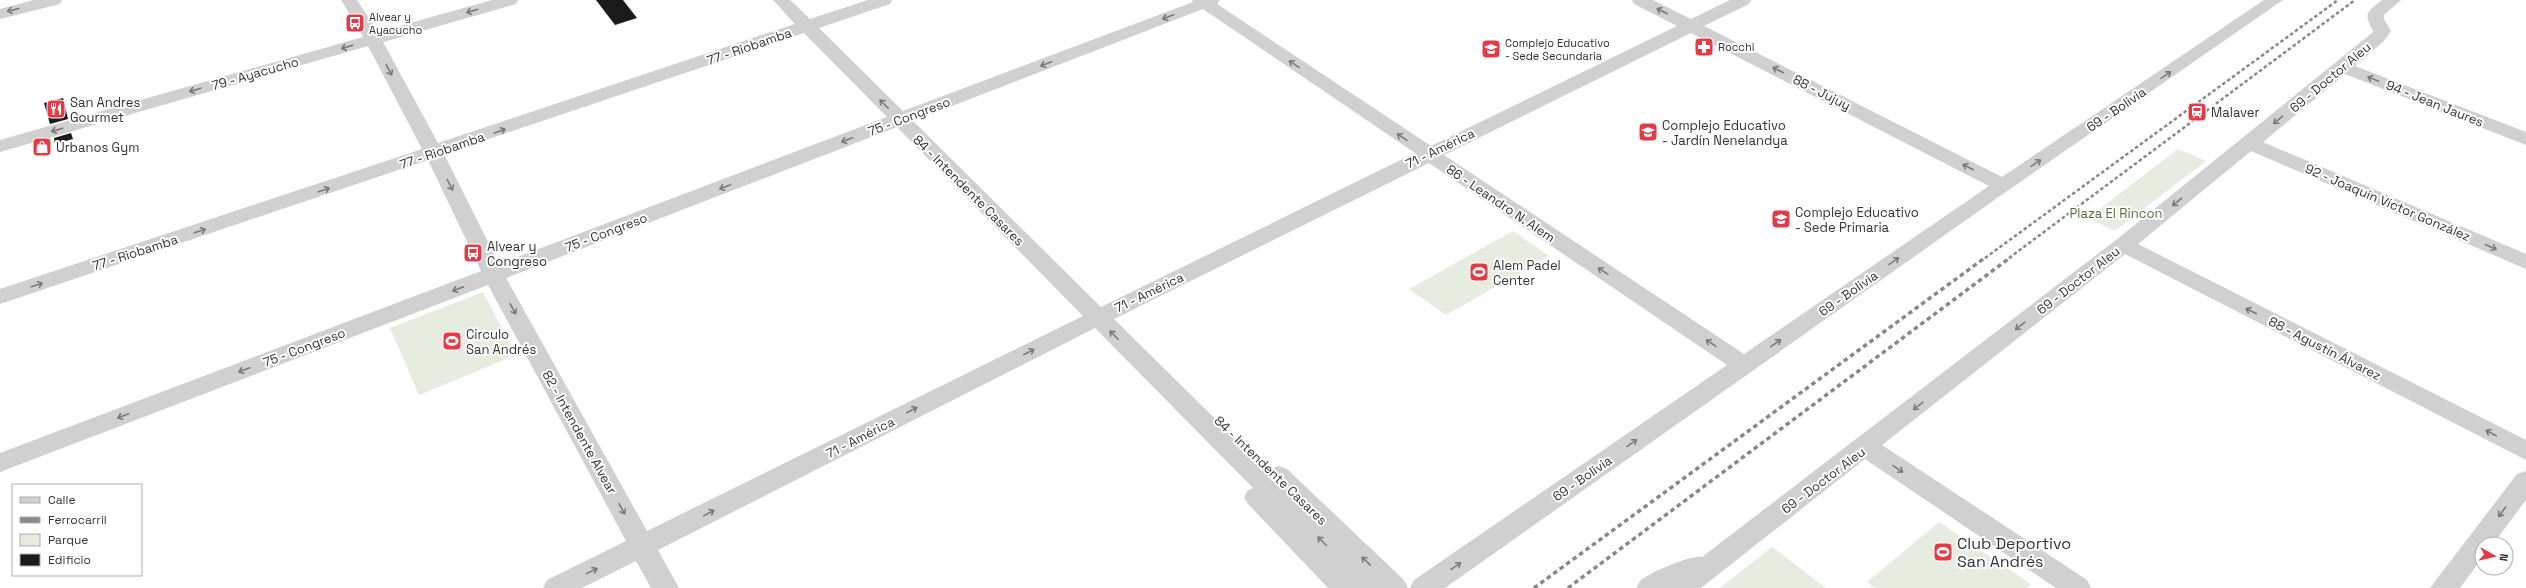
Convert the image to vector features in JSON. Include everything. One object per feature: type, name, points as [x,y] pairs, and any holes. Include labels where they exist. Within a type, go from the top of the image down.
[{"type":"street","points":[[0,14],[54,0]]},
{"type":"street","name":"82 - Intendente Alvear","points":[[349,0],[373,39],[434,153],[494,275],[665,588]]},
{"type":"street","name":"79 - Ayacucho","points":[[0,146],[510,0]]},
{"type":"street","name":"84 - Intendente Casares","points":[[781,0],[899,120],[1369,588]]},
{"type":"street","name":"77 - Riobamba","points":[[0,297],[434,153],[884,0]]},
{"type":"street","name":"88 - Jujuy","points":[[1640,0],[2003,185]]},
{"type":"street","name":"71 - América","points":[[558,588],[1097,318],[1743,0]]},
{"type":"street","name":"69 - Doctor Aleu","points":[[1681,588],[1866,447],[2123,245],[2343,67],[2378,37],[2382,31],[2375,19],[2376,13],[2393,0]]},
{"type":"street","name":"75 - Congreso","points":[[0,462],[494,275],[1205,1]]},
{"type":"street","name":"86 - Leandro N. Alem","points":[[1205,1],[1428,154],[1744,365]]},
{"type":"street","name":"69 - Bolivia","points":[[1424,588],[2265,2]]},
{"type":"street","name":"94 - Jean Jaures","points":[[2343,67],[2526,139]]},
{"type":"street","name":"92 - Joaquín Víctor González","points":[[2249,143],[2526,262]]},
{"type":"street","name":"88 - Agustín Álvarez","points":[[2123,245],[2526,451]]},
{"type":"street","name":"84 - Intendente Casares","points":[[1142,362],[1158,395],[1345,588]]},
{"type":"street","name":"84 - Intendente Casares","points":[[1142,362],[1179,381],[1394,588]]},
{"type":"street","points":[[1866,447],[2077,588]]},
{"type":"street","points":[[2444,588],[2526,481]]},
{"type":"street","name":"69 - Doctor Aleu","points":[[1650,588],[1735,547]]},
{"type":"green space","name":"Plaza El Rincon","points":[[2178,149],[2206,161],[2115,231],[2088,218]]},
{"type":"green space","name":"Alem Padel Center","points":[[1513,231],[1549,256],[1446,315],[1409,289]]},
{"type":"green space","name":"Circulo San Andrés","points":[[483,292],[516,355],[419,395],[390,328]]},
{"type":"green space","name":"Club Deportivo San Andrés","points":[[1939,522],[2031,584],[2027,588],[1875,588],[1867,582]]},
{"type":"green space","points":[[1772,547],[1826,588],[1720,588]]},
{"type":"building","points":[[596,0],[623,0],[637,18],[615,25]]},
{"type":"building","name":"San Andres Gourmet","points":[[63,98],[68,119],[50,124],[44,103]]},
{"type":"building","points":[[71,133],[73,139],[55,144],[54,138]]},
{"type":"railway","points":[[1985,258],[2338,0]]},
{"type":"railway","points":[[2009,258],[2355,0]]},
{"type":"railway","points":[[1534,588],[1986,257]]},
{"type":"railway","points":[[1568,588],[2011,257]]},
{"type":"place","name":"Alvear y Ayacucho","points":[[355,23]]},
{"type":"place","name":"Rocchi","points":[[1704,47]]},
{"type":"place","name":"Complejo Educativo - Sede Secundaria","points":[[1491,49]]},
{"type":"place","name":"San Andres Gourmet","points":[[56,109]]},
{"type":"place","name":"Malaver","points":[[2197,112]]},
{"type":"place","name":"Complejo Educativo - Jardín Nenelandya","points":[[1648,132]]},
{"type":"place","name":"Urbanos Gym","points":[[42,147]]},
{"type":"place","name":"Complejo Educativo - Sede Primaria","points":[[1781,219]]},
{"type":"place","name":"Alvear y Congreso","points":[[473,253]]},
{"type":"place","name":"Alem Padel Center","points":[[1479,272]]},
{"type":"place","name":"Circulo San Andrés","points":[[452,341]]},
{"type":"place","name":"Club Deportivo San Andrés","points":[[1943,552]]}]
